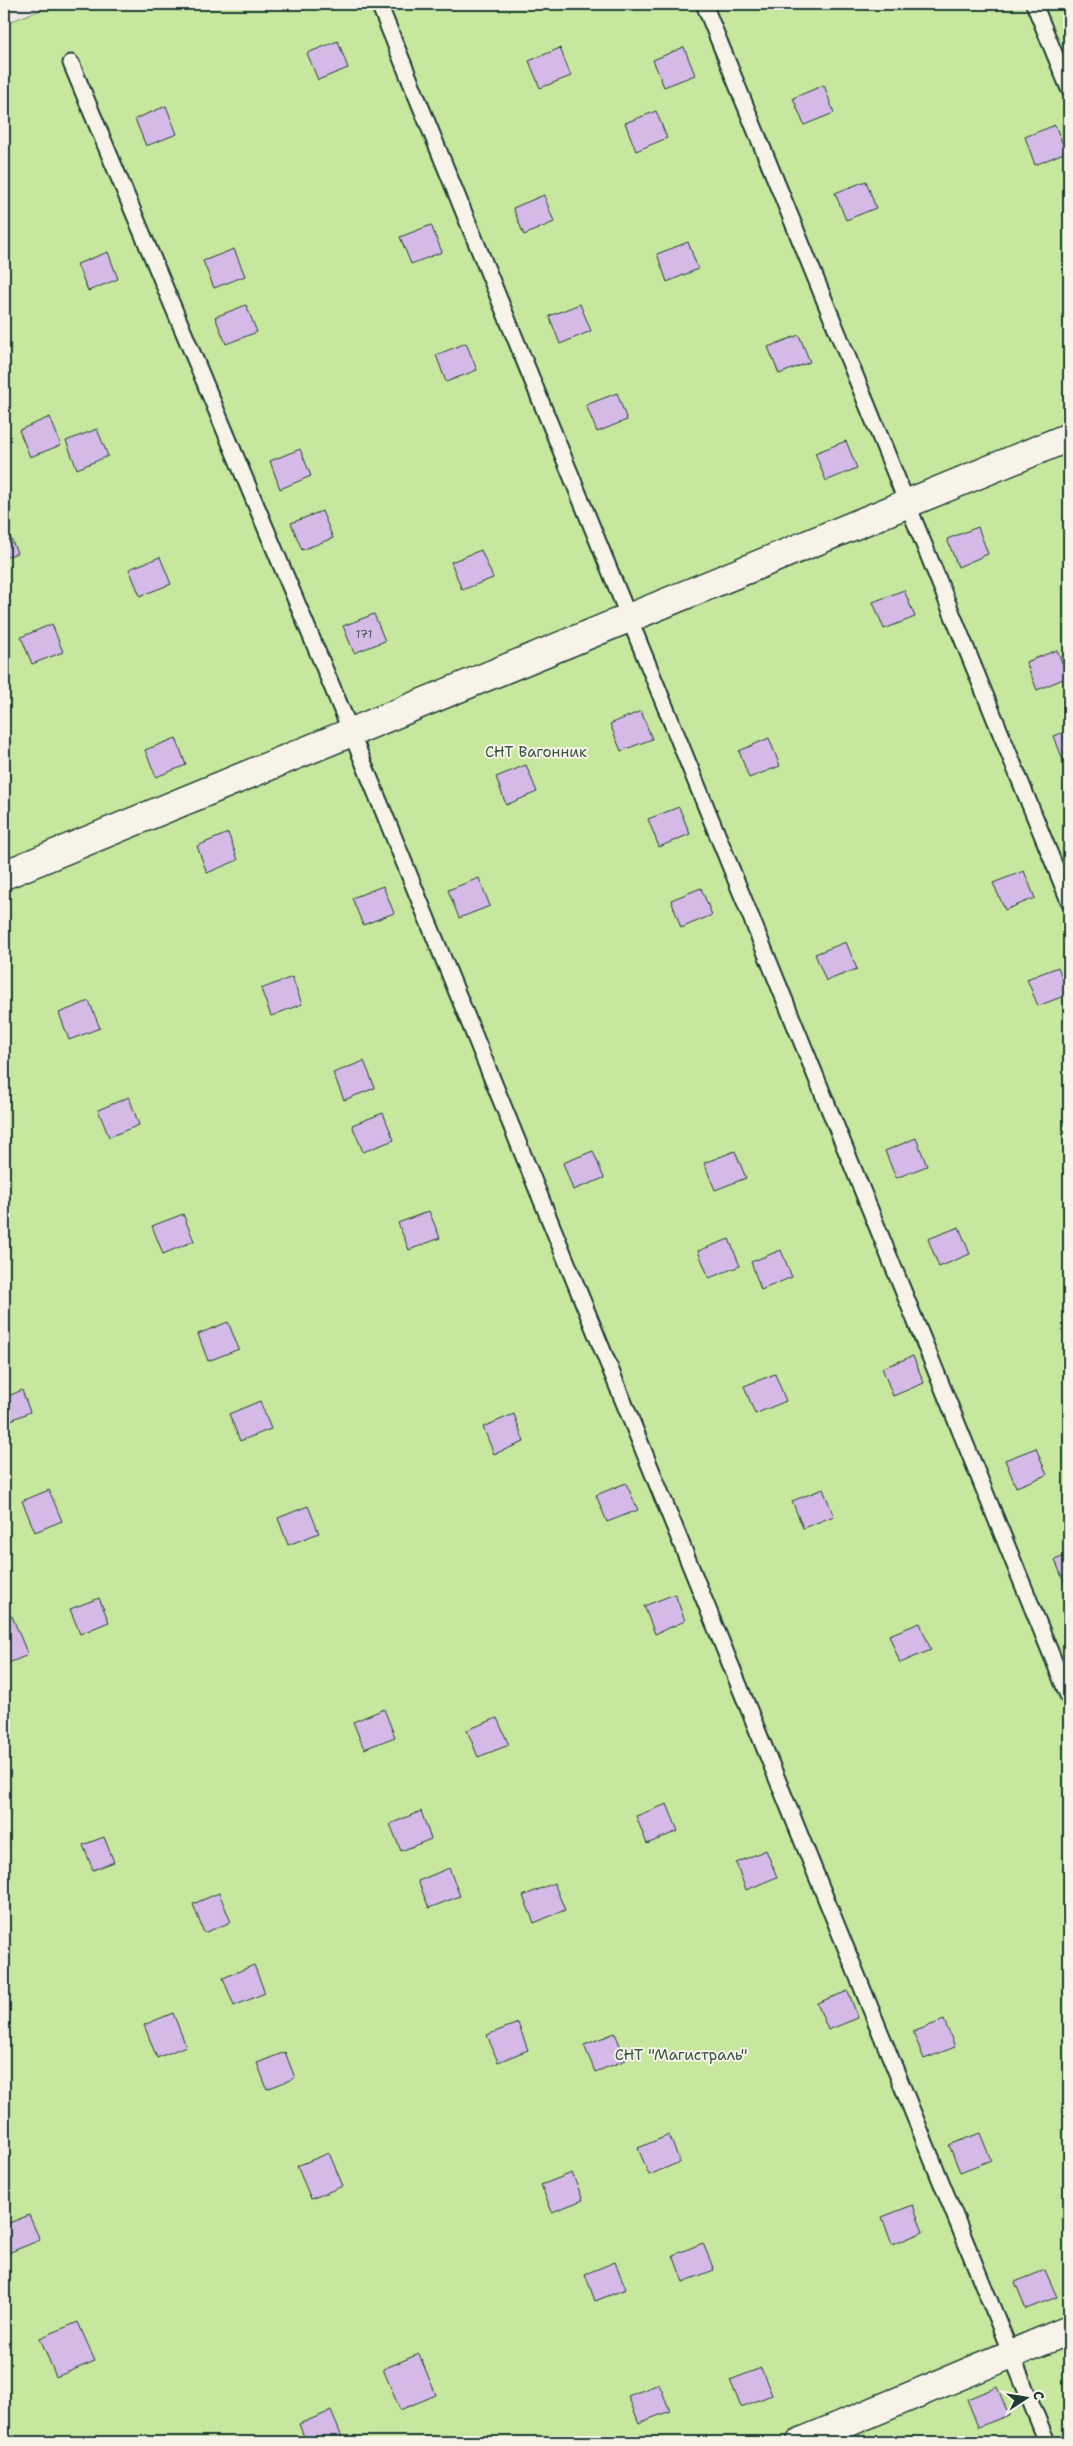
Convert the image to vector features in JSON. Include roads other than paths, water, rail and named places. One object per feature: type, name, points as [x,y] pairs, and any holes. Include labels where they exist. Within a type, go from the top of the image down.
[{"type":"street","points":[[4,875],[1069,437]]},
{"type":"street","points":[[801,2442],[1069,2330]]},
{"type":"lane","points":[[379,4],[1069,1698]]},
{"type":"lane","points":[[704,4],[1069,902]]},
{"type":"lane","points":[[1034,4],[1069,90]]},
{"type":"lane","points":[[71,63],[351,732],[1047,2442]]},
{"type":"park label","name":"СНТ Вагонник","points":[[536,752]]},
{"type":"park label","name":"СНТ \"Магистраль\"","points":[[681,2055]]}]
